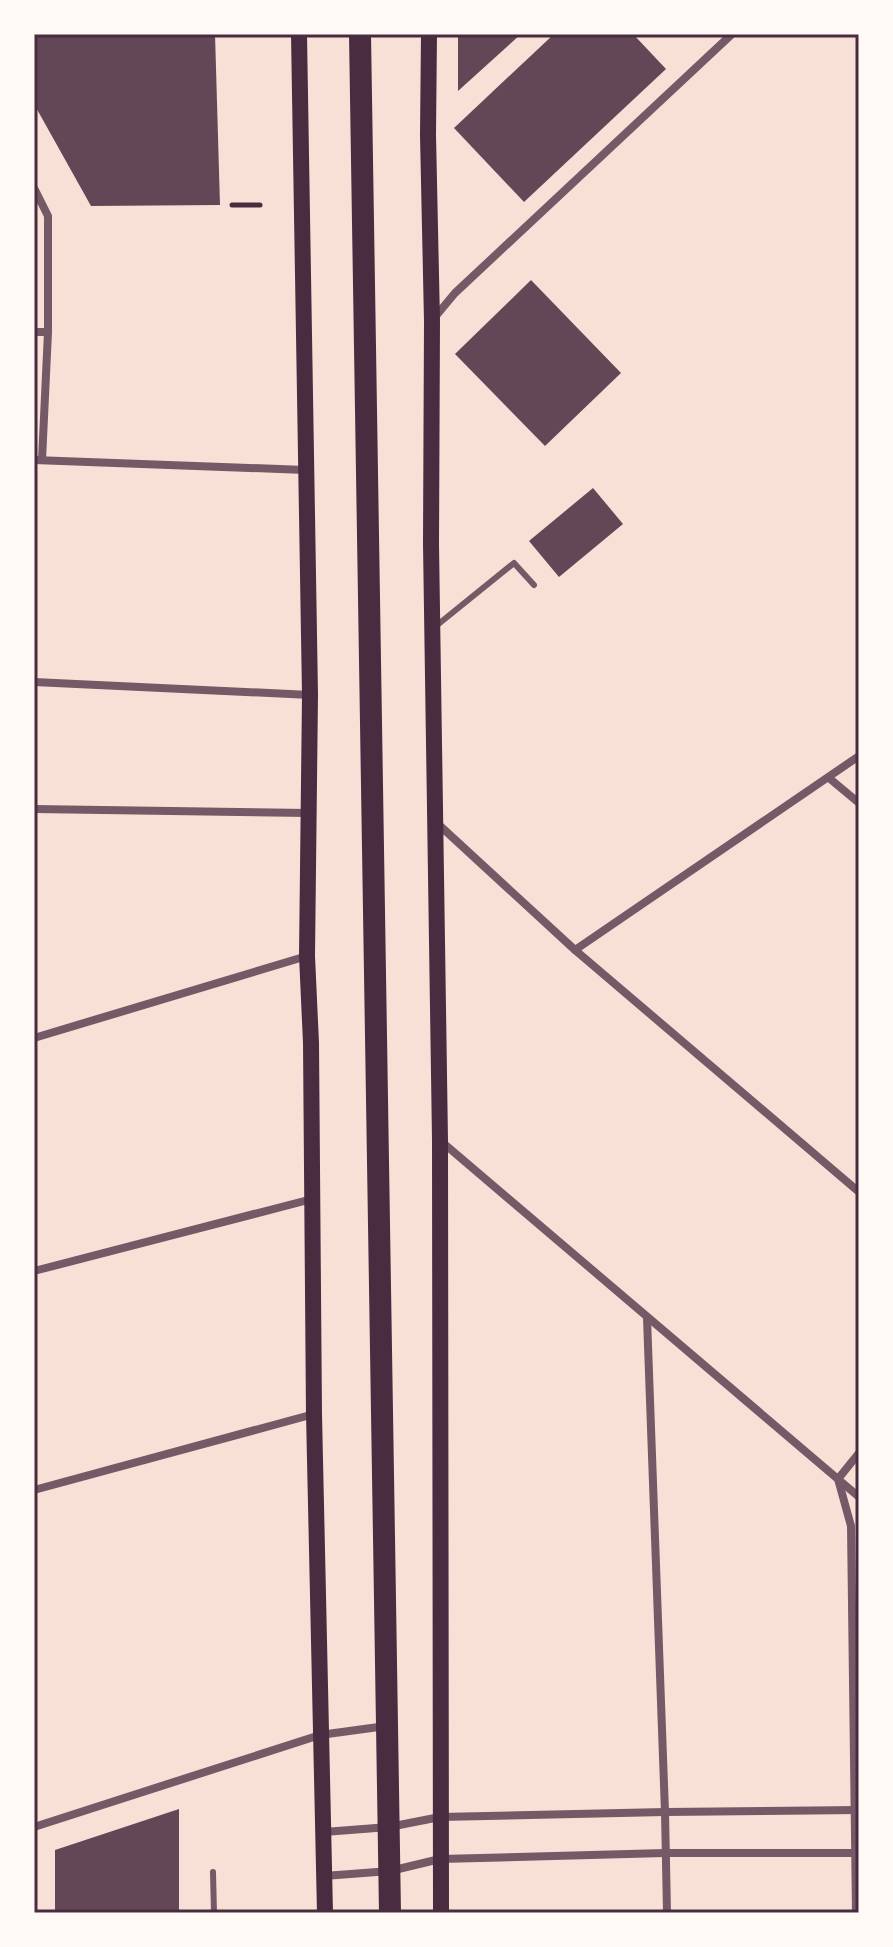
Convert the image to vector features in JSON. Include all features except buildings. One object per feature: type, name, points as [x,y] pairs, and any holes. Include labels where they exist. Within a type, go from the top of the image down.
[{"type":"highway","points":[[360,34],[390,1913]]},
{"type":"main road","points":[[299,34],[310,695],[307,956],[325,1913]]},
{"type":"main road","points":[[429,34],[431,544],[440,1140],[441,1913]]},
{"type":"street","points":[[432,321],[455,293],[732,34]]},
{"type":"street","points":[[34,188],[48,216],[48,332],[38,460],[305,470]]},
{"type":"street","points":[[34,332],[48,332]]},
{"type":"street","points":[[34,682],[310,695]]},
{"type":"street","points":[[575,950],[859,756]]},
{"type":"street","points":[[829,778],[859,803]]},
{"type":"street","points":[[34,809],[308,813]]},
{"type":"street","points":[[434,821],[575,950],[859,1192]]},
{"type":"street","points":[[34,1038],[307,956]]},
{"type":"street","points":[[440,1140],[859,1497]]},
{"type":"street","points":[[34,1271],[312,1199]]},
{"type":"street","points":[[647,1318],[667,1913]]},
{"type":"street","points":[[34,1490],[314,1414]]},
{"type":"street","points":[[838,1479],[859,1453]]},
{"type":"street","points":[[838,1479],[851,1526],[858,1853],[856,1913]]},
{"type":"street","points":[[34,1827],[320,1735],[387,1726]]},
{"type":"street","points":[[324,1832],[389,1827],[440,1817],[857,1810]]},
{"type":"street","points":[[324,1876],[390,1871],[440,1859],[665,1853],[858,1853]]},
{"type":"lane","points":[[433,628],[514,563],[534,585]]},
{"type":"lane","points":[[213,1872],[214,1913]]},
{"type":"path","points":[[232,205],[260,205]]}]
